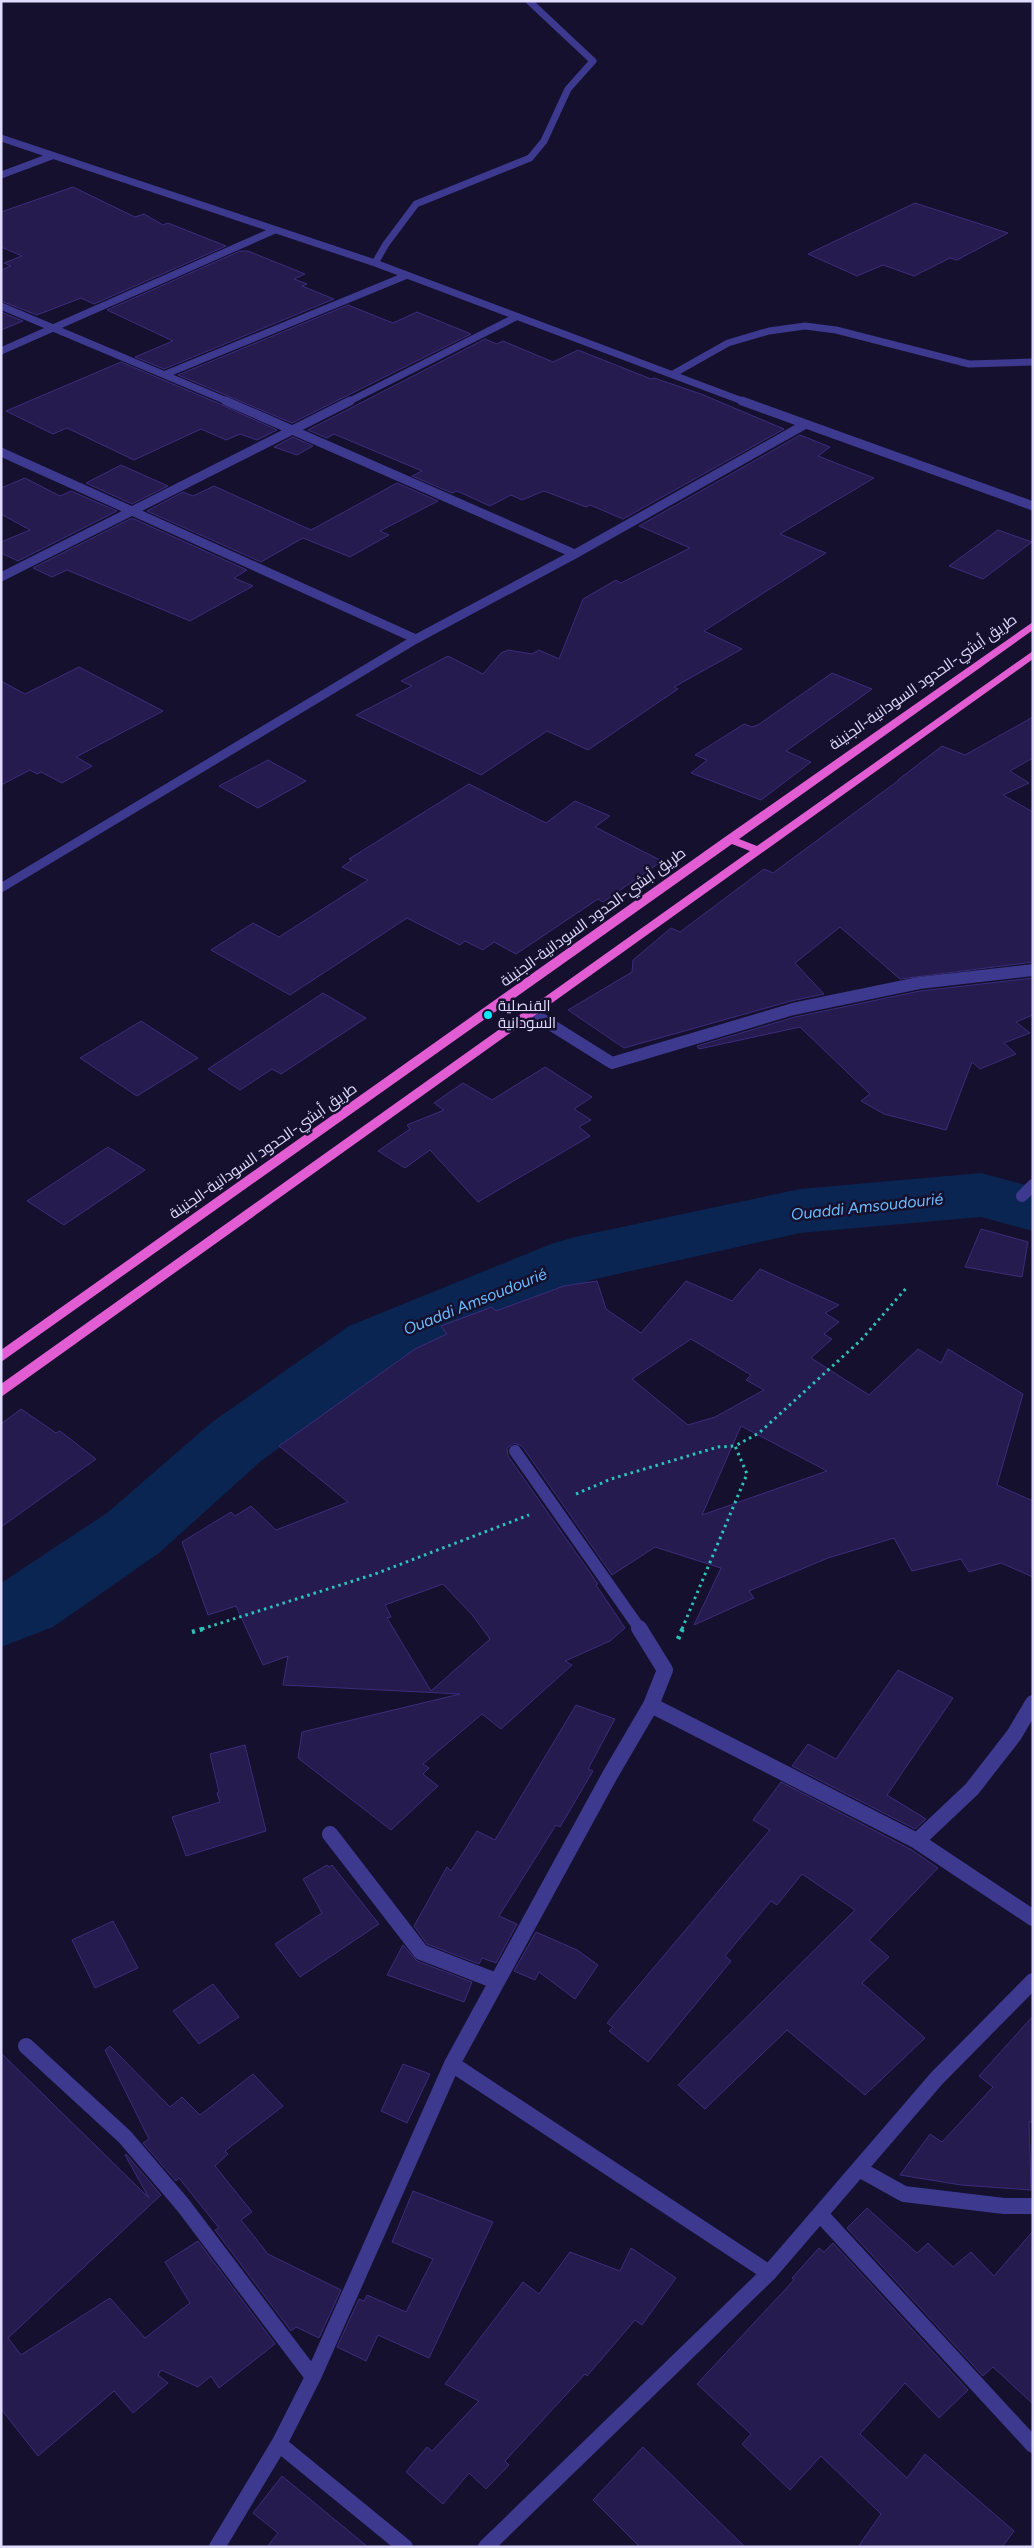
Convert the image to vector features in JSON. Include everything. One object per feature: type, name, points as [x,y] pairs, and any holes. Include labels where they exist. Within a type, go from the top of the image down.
[{"type":"highway","name":"طريق أبشي-الحدود السودانية-الجنينة","points":[[1,1357],[1033,625]]},
{"type":"highway","points":[[1,1392],[1033,654]]},
{"type":"highway","points":[[730,839],[759,850]]},
{"type":"street","points":[[376,263],[386,244],[416,204],[530,158],[541,148],[574,80],[586,71],[593,61],[529,1]]},
{"type":"street","points":[[1,138],[376,263],[405,276],[673,374],[804,425],[1033,506]]},
{"type":"street","points":[[1,174],[52,156]]},
{"type":"street","points":[[1,351],[275,230]]},
{"type":"street","points":[[166,374],[405,276]]},
{"type":"street","points":[[1,306],[166,374],[575,554]]},
{"type":"street","points":[[1,577],[516,317]]},
{"type":"street","points":[[673,374],[728,343],[769,331],[805,326],[836,330],[969,364],[1033,362]]},
{"type":"street","points":[[1,888],[416,639],[575,554],[804,425]]},
{"type":"street","points":[[1,452],[416,639]]},
{"type":"street","points":[[532,1013],[612,1063],[794,1009],[919,983],[1033,970]]},
{"type":"street","points":[[1022,1196],[1033,1185]]},
{"type":"street","points":[[217,2547],[279,2444],[312,2378],[452,2064],[496,1981],[651,1704],[665,1670],[629,1612],[515,1451]]},
{"type":"street","points":[[917,1841],[972,1789],[1014,1735],[1033,1703]]},
{"type":"street","points":[[651,1704],[917,1841],[1033,1918]]},
{"type":"street","points":[[330,1834],[421,1952],[496,1981]]},
{"type":"street","points":[[486,2547],[769,2273],[936,2078],[1033,1981]]},
{"type":"street","points":[[26,2046],[125,2137],[183,2205],[312,2378]]},
{"type":"street","points":[[452,2064],[769,2273]]},
{"type":"street","points":[[859,2169],[904,2194],[1004,2206],[1033,2206]]},
{"type":"street","points":[[820,2214],[1033,2445]]},
{"type":"street","points":[[279,2444],[405,2547]]},
{"type":"path","points":[[192,1632],[375,1574],[553,1505],[610,1480],[718,1447],[735,1446],[759,1433],[862,1340],[908,1286]]},
{"type":"path","points":[[665,1670],[747,1474],[735,1446]]},
{"type":"building","points":[[73,187],[135,217],[144,214],[163,225],[168,223],[226,246],[94,304],[81,298],[37,315],[1,301],[1,270],[11,266],[4,263],[22,256],[1,247],[1,212]]},
{"type":"building","points":[[915,203],[1008,233],[957,260],[950,258],[914,276],[883,265],[857,276],[808,254]]},
{"type":"building","points":[[240,251],[248,251],[305,274],[294,279],[307,284],[302,286],[334,299],[164,369],[135,357],[173,341],[107,310]]},
{"type":"building","points":[[348,305],[393,323],[417,312],[471,334],[292,423],[178,375]]},
{"type":"building","points":[[1,312],[23,321],[1,330]]},
{"type":"building","points":[[485,339],[497,344],[503,341],[553,362],[578,350],[651,379],[654,378],[701,394],[784,429],[623,519],[590,505],[586,507],[544,491],[522,500],[511,495],[490,506],[457,491],[452,493],[412,476],[422,471],[334,434],[327,438],[308,430]]},
{"type":"building","points":[[121,362],[277,430],[257,440],[240,434],[226,440],[201,429],[134,460],[67,428],[53,434],[6,411]]},
{"type":"building","points":[[800,435],[830,447],[818,456],[874,478],[780,534],[826,553],[704,631],[742,649],[674,687],[678,689],[588,750],[547,731],[481,775],[356,715],[412,686],[401,681],[448,656],[483,674],[501,653],[508,650],[532,654],[539,650],[559,659],[583,599],[616,580],[621,583],[690,548],[639,526]]},
{"type":"building","points":[[293,437],[313,446],[297,455],[274,447]]},
{"type":"building","points":[[121,465],[168,486],[132,504],[86,483]]},
{"type":"building","points":[[25,478],[60,496],[71,491],[117,511],[18,561],[1,553],[1,542],[30,530],[1,514],[1,488]]},
{"type":"building","points":[[397,483],[438,501],[380,531],[389,535],[350,557],[303,538],[261,562],[147,511],[183,492],[193,496],[214,486],[311,530]]},
{"type":"building","points":[[132,518],[247,570],[234,578],[253,586],[190,621],[67,570],[52,577],[33,568]]},
{"type":"building","points":[[998,530],[1032,542],[983,579],[949,566]]},
{"type":"building","points":[[79,667],[163,711],[76,757],[92,766],[62,783],[41,772],[37,774],[30,770],[1,785],[1,681],[25,694]]},
{"type":"building","points":[[832,673],[872,689],[786,751],[811,762],[761,800],[691,773],[707,760],[695,755],[744,724],[752,727],[758,725]]},
{"type":"building","points":[[1033,717],[1033,758],[1010,771],[1029,783],[1003,795],[1033,812],[1033,962],[900,979],[840,927],[795,963],[824,994],[791,1001],[624,1048],[568,1010],[632,972],[633,960],[671,928],[680,932],[764,869],[773,873],[942,746],[965,755]]},
{"type":"building","points":[[268,760],[306,781],[258,808],[219,786]]},
{"type":"building","points":[[469,784],[546,823],[575,801],[610,816],[595,827],[662,861],[603,902],[598,899],[516,954],[494,942],[483,950],[465,941],[460,945],[407,918],[290,995],[211,950],[253,923],[279,937],[368,880],[342,867],[352,860],[349,859]]},
{"type":"building","points":[[1033,978],[1033,1015],[1016,1022],[1030,1033],[1004,1043],[1016,1054],[980,1069],[972,1062],[946,1130],[884,1114],[861,1101],[870,1094],[800,1027],[699,1049],[697,1046],[795,1017],[920,991]]},
{"type":"building","points":[[323,993],[366,1018],[281,1074],[272,1069],[240,1090],[208,1069]]},
{"type":"building","points":[[141,1021],[198,1058],[137,1096],[80,1058]]},
{"type":"building","points":[[545,1067],[592,1097],[574,1109],[591,1120],[579,1127],[590,1136],[478,1202],[430,1150],[405,1168],[378,1151],[410,1129],[407,1125],[444,1110],[434,1103],[463,1083],[492,1100]]},
{"type":"building","points":[[108,1147],[145,1170],[64,1225],[27,1201]]},
{"type":"building","points":[[981,1229],[1028,1242],[1022,1277],[965,1267]]},
{"type":"building","points":[[760,1269],[839,1305],[825,1313],[839,1322],[824,1334],[832,1339],[811,1358],[869,1395],[918,1349],[941,1363],[948,1349],[1023,1394],[997,1485],[1033,1501],[1033,1577],[1001,1563],[969,1572],[961,1559],[912,1571],[894,1538],[828,1558],[749,1591],[754,1598],[694,1625],[721,1568],[655,1547],[612,1575],[522,1446],[514,1443],[507,1448],[508,1456],[598,1584],[596,1585],[625,1628],[610,1641],[565,1661],[572,1665],[501,1729],[482,1714],[423,1764],[429,1768],[423,1774],[438,1786],[391,1830],[298,1758],[302,1732],[460,1694],[283,1685],[288,1656],[263,1665],[236,1606],[208,1615],[182,1542],[231,1512],[235,1516],[251,1506],[276,1530],[348,1502],[279,1446],[415,1349],[447,1334],[441,1326],[492,1307],[496,1311],[564,1286],[597,1281],[606,1309],[641,1333],[686,1281],[732,1301]],"holes":[[[691,1339],[751,1375],[746,1380],[764,1390],[715,1417],[688,1425],[632,1379]],[[741,1426],[827,1471],[702,1515]],[[443,1584],[473,1616],[490,1639],[431,1691],[387,1618],[391,1617],[385,1605]]]},
{"type":"building","points":[[21,1409],[56,1433],[60,1431],[96,1459],[1,1527],[1,1424]]},
{"type":"building","points":[[898,1670],[953,1698],[887,1795],[926,1819],[915,1829],[792,1766],[808,1744],[836,1759]]},
{"type":"building","points":[[576,1705],[615,1719],[588,1769],[593,1771],[560,1827],[556,1825],[499,1916],[517,1924],[496,1963],[482,1958],[479,1964],[427,1944],[414,1926],[447,1867],[451,1871],[477,1831],[495,1840]]},
{"type":"building","points":[[245,1745],[266,1831],[186,1856],[172,1817],[220,1802],[210,1754]]},
{"type":"building","points":[[781,1782],[912,1850],[938,1868],[869,1940],[889,1957],[862,1983],[925,2038],[865,2095],[787,2030],[705,2109],[678,2085],[855,1910],[802,1874],[777,1905],[771,1901],[725,1956],[731,1961],[648,2062],[609,2031],[613,2027],[607,2023],[770,1830],[753,1820]]},
{"type":"building","points":[[327,1865],[329,1867],[332,1865],[379,1924],[300,1977],[275,1944],[322,1913],[303,1879]]},
{"type":"building","points":[[113,1921],[138,1968],[95,1988],[72,1940]]},
{"type":"building","points":[[536,1932],[577,1950],[598,1965],[575,1999],[539,1972],[535,1980],[514,1971]]},
{"type":"building","points":[[403,1945],[417,1961],[472,1982],[464,2002],[387,1975]]},
{"type":"building","points":[[213,1984],[239,2017],[199,2044],[173,2011]]},
{"type":"building","points":[[1033,2016],[1033,2124],[1029,2121],[1031,2190],[961,2185],[900,2175],[930,2134],[942,2142],[993,2087],[979,2076]]},
{"type":"building","points":[[110,2046],[170,2107],[182,2097],[200,2115],[253,2074],[283,2106],[225,2151],[228,2154],[215,2166],[252,2212],[241,2220],[268,2254],[341,2290],[319,2338],[296,2327],[291,2331],[215,2230],[219,2228],[179,2178],[176,2181],[143,2143],[149,2139],[105,2050]]},
{"type":"building","points":[[1,2053],[149,2198],[126,2154],[161,2195],[8,2338],[21,2355],[110,2298],[145,2338],[190,2303],[165,2262],[198,2241],[275,2344],[219,2388],[211,2376],[198,2387],[161,2370],[158,2375],[168,2383],[133,2413],[114,2391],[38,2456],[1,2409]]},
{"type":"building","points":[[403,2064],[430,2074],[407,2123],[381,2111]]},
{"type":"building","points":[[413,2191],[493,2222],[429,2358],[378,2335],[366,2361],[337,2347],[359,2299],[364,2301],[367,2295],[406,2312],[433,2259],[392,2242]]},
{"type":"building","points":[[867,2208],[917,2253],[928,2243],[953,2267],[971,2252],[994,2276],[1033,2231],[1033,2404],[993,2367],[983,2376],[847,2228]]},
{"type":"building","points":[[833,2243],[968,2390],[939,2418],[905,2383],[860,2434],[907,2478],[925,2454],[1014,2531],[1002,2547],[858,2547],[881,2514],[821,2456],[790,2490],[742,2444],[751,2434],[697,2384],[794,2280],[792,2278],[819,2248],[824,2252]]},
{"type":"building","points":[[631,2248],[676,2278],[642,2325],[635,2320],[587,2376],[585,2374],[505,2461],[509,2465],[486,2489],[469,2473],[443,2504],[406,2472],[427,2447],[432,2451],[479,2401],[445,2384],[523,2282],[539,2294],[570,2252],[620,2271]]},
{"type":"building","points":[[643,2447],[745,2547],[640,2547],[593,2500]]},
{"type":"building","points":[[282,2476],[368,2547],[267,2547],[278,2533],[253,2513]]},
{"type":"waterway","name":"Ouaddi Amsoudourié","points":[[1,1617],[26,1606],[133,1533],[236,1442],[374,1343],[575,1260],[800,1211],[981,1195],[1033,1209]]},
{"type":"place","name":"القنصلية السودانية","points":[[488,1015]]}]
